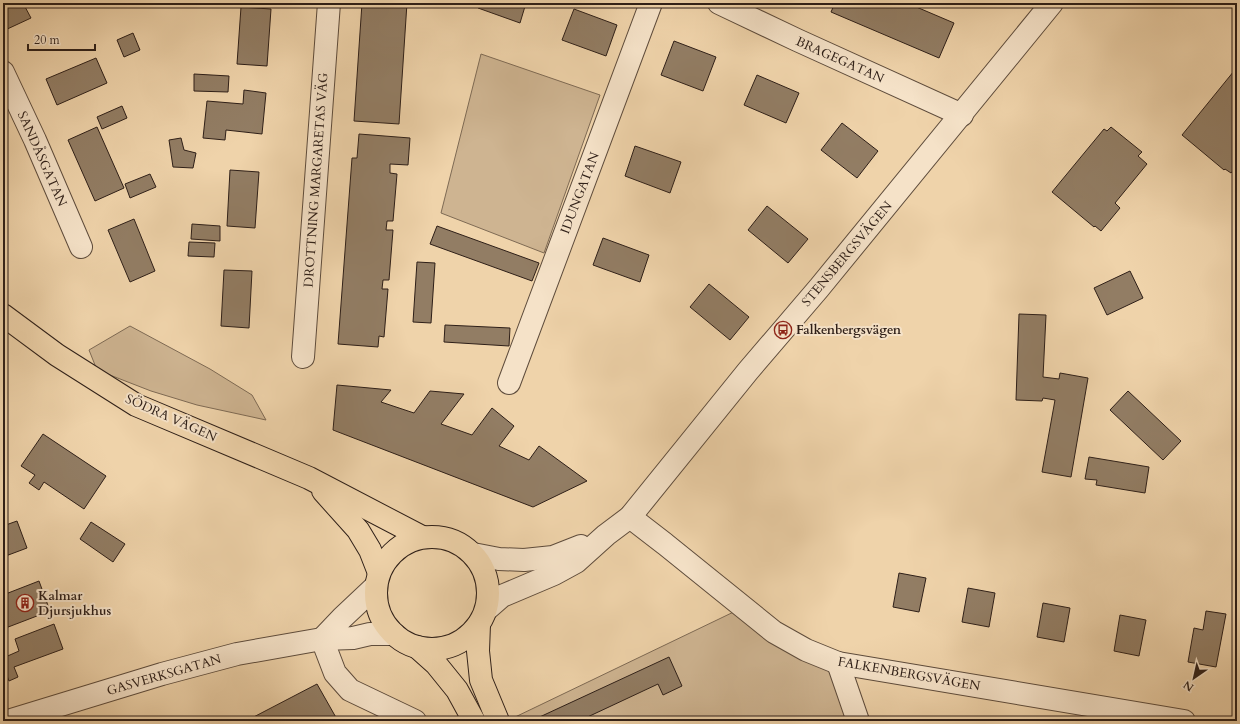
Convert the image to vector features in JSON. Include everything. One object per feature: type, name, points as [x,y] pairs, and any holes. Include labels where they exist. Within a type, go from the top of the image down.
[{"type":"main road","name":"SÖDRA VÄGEN","points":[[3,315],[57,355],[136,405],[309,478],[422,537]]},
{"type":"main road","name":"SÖDRA VÄGEN","points":[[309,478],[358,530],[370,550],[378,579]]},
{"type":"main road","points":[[483,617],[470,635],[448,647],[432,649],[417,647],[403,641],[386,625],[376,600],[378,579],[383,566],[392,554],[407,543],[422,537],[433,536],[447,539],[463,546],[473,554],[481,564],[488,586],[488,598],[483,617],[478,651],[481,680],[498,721]]},
{"type":"main road","points":[[417,647],[436,664],[457,690],[474,721]]},
{"type":"street","name":"DROTTNING MARGARETAS VÄG","points":[[303,357],[329,3]]},
{"type":"street","name":"IDUNGATAN","points":[[509,383],[651,3]]},
{"type":"street","name":"BRAGEGATAN","points":[[719,3],[962,115]]},
{"type":"street","name":"STENSBERGSVÄGEN","points":[[483,617],[502,596],[554,574],[576,562],[630,516],[748,371],[819,288],[962,115],[1052,3]]},
{"type":"street","name":"SANDÅSGATAN","points":[[3,72],[81,247]]},
{"type":"street","name":"FALKENBERGSVÄGEN","points":[[630,516],[774,632],[806,650],[838,663],[1103,714],[1184,721]]},
{"type":"street","name":"STENSBERGSVÄGEN","points":[[473,554],[499,559],[524,560],[553,557],[606,535]]},
{"type":"street","points":[[378,579],[322,639],[335,673],[350,690],[416,721]]},
{"type":"street","name":"GASVERKSGATAN","points":[[8,721],[162,674],[237,654],[322,639],[353,638],[370,634],[394,634]]},
{"type":"street","points":[[838,663],[858,721]]},
{"type":"shaded area","points":[[481,54],[600,95],[544,253],[441,213]]},
{"type":"shaded area","points":[[130,326],[210,369],[252,395],[266,420],[197,405],[151,391],[97,370],[89,350]]},
{"type":"shaded area","points":[[744,607],[838,663],[858,721],[512,721],[511,719]]},
{"type":"building","points":[[3,3],[23,3],[31,18],[3,31]]},
{"type":"building","points":[[362,3],[407,3],[399,124],[354,121]]},
{"type":"building","points":[[480,3],[526,3],[520,23],[478,8]]},
{"type":"building","points":[[835,3],[907,3],[954,23],[939,58],[831,12]]},
{"type":"building","points":[[241,7],[271,9],[267,66],[237,64]]},
{"type":"building","points":[[574,9],[617,25],[606,56],[562,40]]},
{"type":"building","points":[[133,33],[140,50],[124,57],[117,40]]},
{"type":"building","points":[[674,41],[716,57],[703,91],[661,75]]},
{"type":"building","points":[[96,58],[107,83],[57,105],[46,79]]},
{"type":"building","points":[[1234,71],[1237,74],[1237,166],[1231,173],[1225,169],[1224,170],[1182,135]]},
{"type":"building","points":[[194,74],[229,76],[228,92],[194,91]]},
{"type":"building","points":[[757,75],[799,93],[786,123],[744,105]]},
{"type":"building","points":[[244,90],[266,93],[262,134],[226,130],[225,140],[203,138],[207,101],[243,104]]},
{"type":"building","points":[[122,106],[127,118],[102,129],[97,117]]},
{"type":"building","points":[[842,123],[878,151],[857,178],[821,150]]},
{"type":"building","points":[[97,127],[124,188],[95,201],[68,140]]},
{"type":"building","points":[[1111,127],[1142,152],[1138,156],[1147,164],[1115,203],[1120,208],[1101,231],[1095,226],[1094,227],[1052,192],[1104,129],[1107,131]]},
{"type":"building","points":[[359,134],[410,138],[408,165],[390,164],[390,173],[397,174],[393,221],[387,221],[386,230],[393,230],[389,280],[383,280],[382,289],[388,289],[384,337],[379,336],[378,347],[338,344],[352,158],[357,158]]},
{"type":"building","points":[[181,138],[184,150],[196,153],[193,168],[173,167],[169,140]]},
{"type":"building","points":[[635,146],[681,162],[670,193],[625,176]]},
{"type":"building","points":[[230,170],[259,172],[255,228],[227,226]]},
{"type":"building","points":[[150,174],[156,187],[130,198],[125,184]]},
{"type":"building","points":[[767,206],[808,239],[788,263],[748,230]]},
{"type":"building","points":[[134,219],[155,271],[130,282],[108,230]]},
{"type":"building","points":[[192,224],[220,226],[220,241],[191,239]]},
{"type":"building","points":[[437,226],[539,263],[532,281],[430,244]]},
{"type":"building","points":[[603,238],[649,255],[640,282],[593,265]]},
{"type":"building","points":[[189,242],[215,243],[214,257],[188,256]]},
{"type":"building","points":[[417,262],[435,263],[431,323],[413,322]]},
{"type":"building","points":[[224,270],[252,271],[249,328],[221,326]]},
{"type":"building","points":[[1130,271],[1143,298],[1107,315],[1094,288]]},
{"type":"building","points":[[709,284],[749,317],[730,340],[690,307]]},
{"type":"building","points":[[1019,314],[1046,315],[1043,377],[1059,379],[1060,373],[1088,378],[1071,477],[1042,472],[1055,400],[1043,398],[1042,401],[1016,400]]},
{"type":"building","points":[[445,325],[510,328],[509,346],[444,342]]},
{"type":"building","points":[[337,385],[391,390],[381,402],[414,413],[430,391],[464,394],[441,424],[472,435],[492,408],[514,426],[499,446],[529,460],[539,446],[587,481],[533,507],[333,430]]},
{"type":"building","points":[[1128,391],[1181,441],[1163,460],[1110,410]]},
{"type":"building","points":[[43,434],[106,476],[84,509],[44,482],[39,490],[29,483],[35,475],[21,466]]},
{"type":"building","points":[[1089,457],[1149,467],[1145,493],[1096,485],[1097,480],[1085,479]]},
{"type":"building","points":[[17,521],[27,548],[3,557],[3,526]]},
{"type":"building","points":[[91,522],[125,544],[113,562],[80,539]]},
{"type":"building","points":[[899,573],[926,578],[919,612],[893,607]]},
{"type":"building","name":"Kalmar Djursjukhus","points":[[39,581],[50,611],[3,629],[3,595]]},
{"type":"building","points":[[968,588],[995,593],[989,627],[962,622]]},
{"type":"building","points":[[1043,603],[1070,608],[1064,642],[1037,637]]},
{"type":"building","points":[[1206,611],[1226,614],[1216,667],[1188,662],[1194,628],[1203,630]]},
{"type":"building","points":[[1120,615],[1146,620],[1139,656],[1114,651]]},
{"type":"building","points":[[54,624],[63,649],[14,667],[18,677],[9,681],[6,673],[3,674],[3,658],[19,651],[15,639]]},
{"type":"building","points":[[669,657],[682,686],[663,695],[658,684],[579,721],[531,721]]},
{"type":"building","points":[[317,684],[338,721],[246,721]]},
{"type":"place","name":"Falkenbergsvägen","points":[[783,330]]},
{"type":"place","name":"Kalmar Djursjukhus","points":[[25,603]]}]
